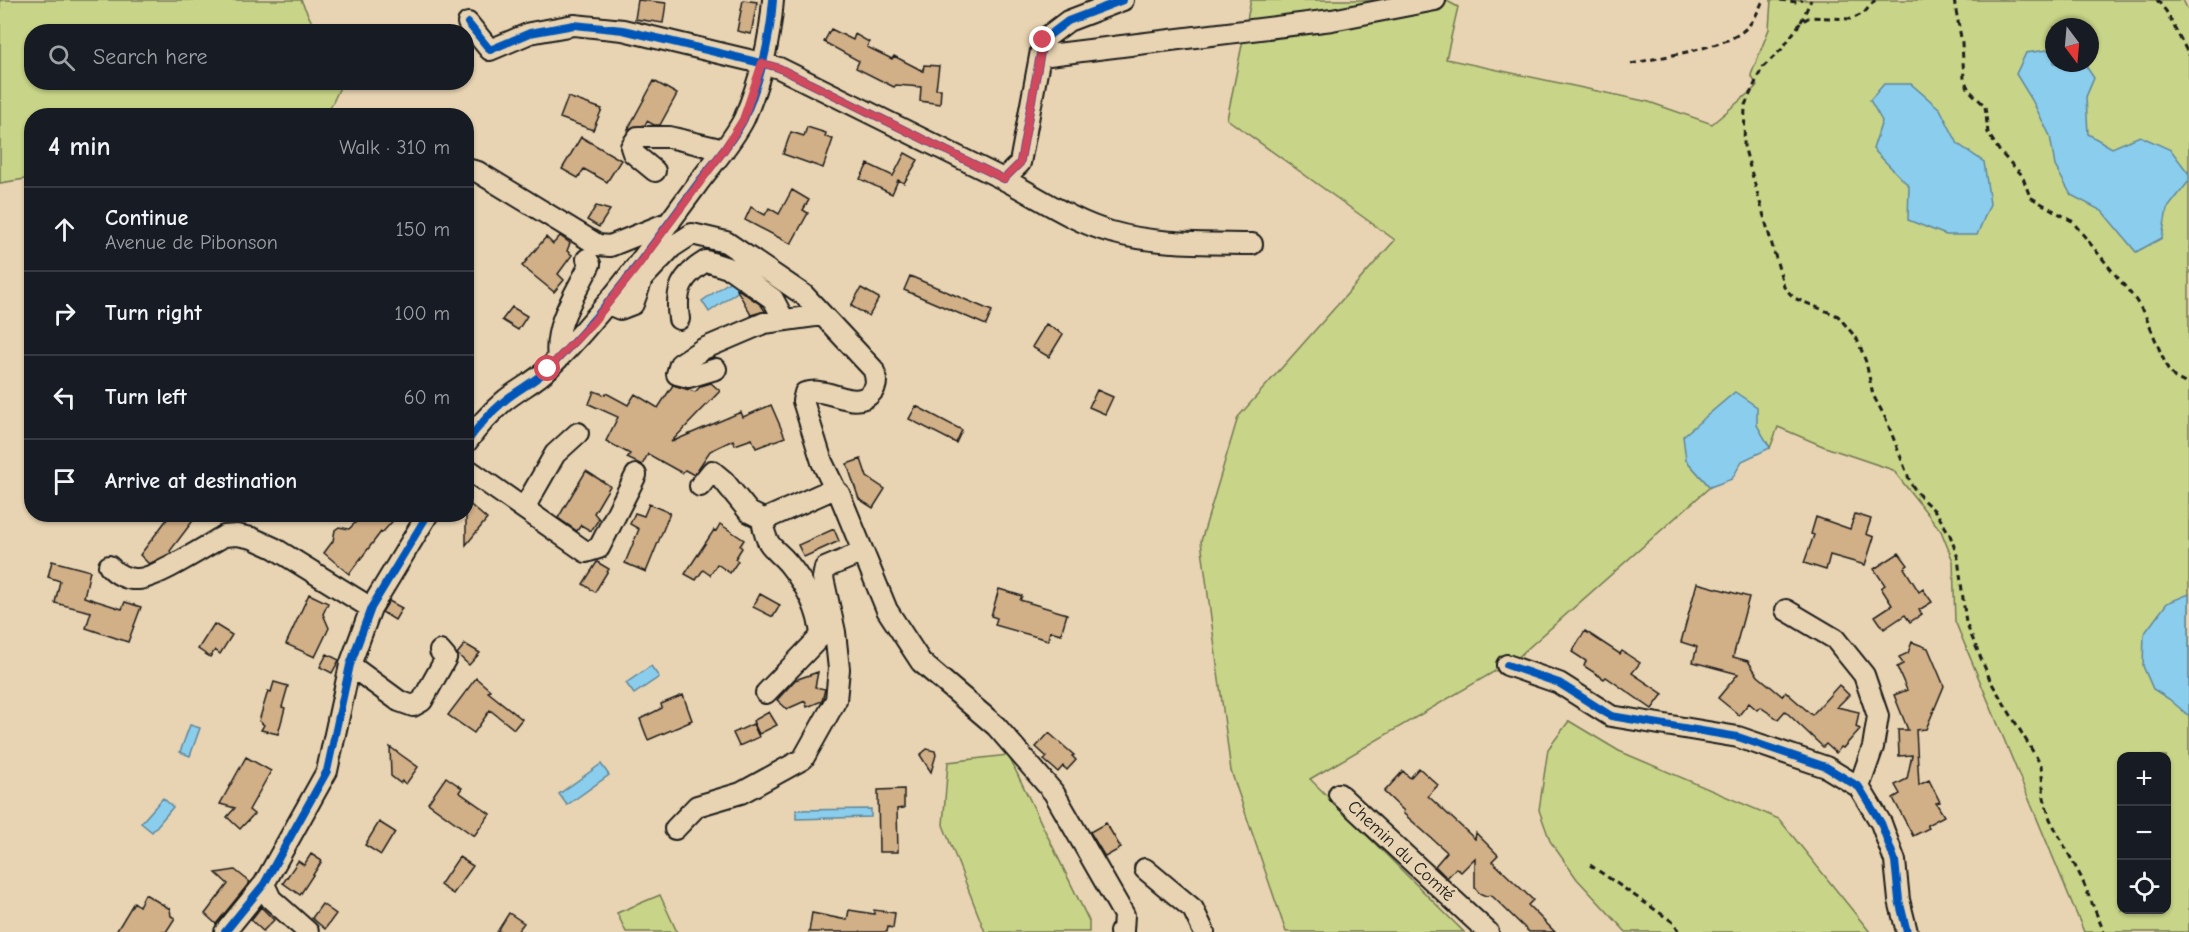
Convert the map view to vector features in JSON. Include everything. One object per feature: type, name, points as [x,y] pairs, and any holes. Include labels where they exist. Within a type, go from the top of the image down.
[{"type":"street","points":[[474,432],[503,402],[548,369],[608,304],[724,150],[743,120],[762,63],[771,33],[774,0]]},
{"type":"street","points":[[1004,179],[1020,163],[1043,40],[1068,21],[1123,0]]},
{"type":"street","points":[[1041,56],[1332,20],[1435,0]]},
{"type":"street","points":[[474,30],[490,50],[530,33],[574,25],[623,30],[762,63],[779,68],[1004,179],[1049,206],[1109,232],[1137,238],[1252,244]]},
{"type":"street","points":[[655,171],[633,153],[631,147],[638,137],[669,137],[724,150]]},
{"type":"street","points":[[474,171],[597,245],[610,246],[670,222]]},
{"type":"street","points":[[608,304],[620,309],[633,304],[642,279],[672,248],[692,234],[726,242],[804,295],[873,369],[876,386],[871,394],[859,400],[840,398],[820,392],[805,393],[803,401],[822,462],[836,491],[839,492],[888,610],[921,662],[996,726],[1054,793],[1124,915],[1123,932]]},
{"type":"street","points":[[558,359],[556,346],[566,309],[590,264],[587,259]]},
{"type":"street","points":[[679,319],[676,300],[679,288],[694,268],[706,261],[731,268],[773,299],[784,320]]},
{"type":"street","points":[[716,369],[689,377],[677,374],[680,364],[703,349],[764,323],[822,315]]},
{"type":"street","points":[[524,508],[555,454],[578,433]]},
{"type":"street","points":[[700,486],[712,471],[724,481],[749,512],[767,521]]},
{"type":"street","points":[[474,474],[586,552],[599,548],[636,475]]},
{"type":"street","points":[[766,693],[820,636],[820,626],[813,600],[788,563],[766,541],[763,525],[770,517],[832,489],[836,491]]},
{"type":"street","points":[[225,932],[264,884],[327,771],[350,665],[371,608],[423,522]]},
{"type":"street","points":[[109,566],[124,577],[138,579],[154,575],[224,536],[245,536],[274,548],[371,608]]},
{"type":"street","points":[[675,829],[697,806],[741,793],[803,759],[836,700],[839,669],[835,632],[823,578],[825,568],[863,552]]},
{"type":"street","points":[[1786,610],[1835,639],[1864,675],[1878,716],[1873,747],[1859,787]]},
{"type":"street","points":[[350,665],[399,701],[413,706],[422,701],[446,658],[440,651]]},
{"type":"street","points":[[1507,665],[1559,683],[1611,716],[1738,737],[1826,767],[1859,787],[1881,822],[1895,861],[1899,900],[1907,932]]},
{"type":"street","name":"Chemin du Comté","points":[[1339,794],[1488,932]]},
{"type":"street","points":[[1145,869],[1193,909],[1204,932]]},
{"type":"street","points":[[264,884],[271,898],[308,932]]},
{"type":"path","points":[[1631,64],[1726,41],[1742,32],[1757,14],[1762,0]]},
{"type":"path","points":[[1780,0],[1797,2],[1802,0]]},
{"type":"path","points":[[1811,0],[1801,22],[1782,49],[1762,68],[1745,105],[1744,146],[1784,287],[1794,298],[1838,316],[1857,339],[1866,362],[1873,395],[1886,419],[1911,484],[1936,512],[1950,535],[1958,558],[1966,623],[1991,682],[2040,765],[2044,798],[2050,819],[2081,877],[2104,932]]},
{"type":"path","points":[[1801,22],[1810,17],[1852,19],[1864,13],[1875,0]]},
{"type":"path","points":[[1954,0],[1962,43],[1964,80],[1969,90],[1985,106],[1988,133],[2000,152],[2022,175],[2030,197],[2072,220],[2135,299],[2145,315],[2168,370],[2175,378],[2189,385]]},
{"type":"path","points":[[2157,0],[2166,11],[2189,55]]},
{"type":"path","points":[[1590,865],[1673,922],[1679,932]]},
{"type":"green space","points":[[0,0],[301,0],[313,24],[24,24],[24,90],[339,90],[330,108],[24,108],[24,179],[0,183]]},
{"type":"green space","points":[[1251,0],[1445,0],[1458,7],[1446,59],[1649,102],[1712,124],[1757,86],[1751,75],[1769,29],[1771,0],[2183,0],[2189,12],[2189,932],[2084,932],[1955,621],[1953,561],[1941,531],[1893,470],[1825,447],[1778,427],[1770,448],[1756,425],[1686,460],[1710,487],[1516,659],[1310,779],[1464,932],[1286,932],[1231,771],[1201,541],[1238,417],[1395,240],[1227,119]]},
{"type":"green space","points":[[1569,721],[1619,751],[1779,819],[1870,932],[1626,932],[1577,879],[1550,841],[1539,810],[1548,749]]},
{"type":"green space","points":[[1008,755],[1089,921],[1089,932],[985,932],[943,825],[948,762]]},
{"type":"green space","points":[[660,895],[677,932],[626,932],[617,913]]},
{"type":"water","points":[[2045,50],[2045,72],[2090,72],[2094,78],[2086,97],[2088,134],[2112,148],[2140,136],[2171,150],[2189,174],[2189,181],[2167,209],[2162,238],[2136,252],[2102,211],[2071,195],[2055,166],[2050,136],[2016,74],[2026,53]]},
{"type":"water","points":[[1884,84],[1911,84],[1940,109],[1958,144],[1984,162],[1990,204],[1977,235],[1946,235],[1908,220],[1909,186],[1873,149],[1882,121],[1870,100]]},
{"type":"water","points":[[732,280],[740,290],[709,312],[702,301]]},
{"type":"water","points":[[1735,392],[1757,407],[1757,425],[1770,448],[1742,461],[1732,479],[1710,487],[1686,460],[1683,436]]},
{"type":"water","points":[[2189,594],[2189,716],[2153,689],[2143,666],[2144,634],[2167,603]]},
{"type":"water","points":[[651,666],[659,677],[634,694],[626,683]]},
{"type":"water","points":[[190,725],[200,728],[190,756],[180,752]]},
{"type":"water","points":[[601,764],[609,775],[567,805],[559,794]]},
{"type":"water","points":[[163,798],[173,807],[152,832],[141,823]]},
{"type":"water","points":[[871,809],[871,817],[796,819],[796,810]]},
{"type":"building","points":[[638,0],[666,3],[663,23],[635,19]]},
{"type":"building","points":[[743,0],[757,2],[751,34],[737,31]]},
{"type":"building","points":[[831,29],[853,40],[855,34],[869,42],[867,47],[892,59],[894,56],[923,71],[924,65],[939,66],[936,89],[941,89],[940,104],[920,101],[921,87],[896,85],[894,87],[856,68],[859,61],[824,42]]},
{"type":"building","points":[[654,81],[677,94],[660,125],[647,121],[645,125],[628,129]]},
{"type":"building","points":[[568,97],[602,109],[593,130],[560,118]]},
{"type":"building","points":[[807,127],[826,133],[825,137],[833,139],[823,168],[783,154],[791,132],[804,136]]},
{"type":"building","points":[[581,137],[621,160],[607,182],[584,169],[578,178],[562,169]]},
{"type":"building","points":[[905,153],[918,160],[904,183],[898,180],[892,194],[860,179],[868,164],[893,176]]},
{"type":"building","points":[[792,190],[809,200],[803,210],[808,213],[791,244],[745,220],[751,207],[765,215],[769,208],[779,214]]},
{"type":"building","points":[[596,206],[610,210],[599,227],[587,220]]},
{"type":"building","points":[[560,236],[570,243],[567,251],[572,255],[558,274],[564,280],[554,292],[522,266],[546,237],[553,244]]},
{"type":"building","points":[[910,276],[992,311],[986,325],[904,290]]},
{"type":"building","points":[[736,288],[761,305],[765,311],[751,315]]},
{"type":"building","points":[[861,288],[879,298],[869,316],[851,306]]},
{"type":"building","points":[[512,307],[527,316],[518,330],[502,320]]},
{"type":"building","points":[[1046,324],[1063,334],[1049,357],[1032,347]]},
{"type":"building","points":[[711,383],[720,391],[671,442],[741,412],[743,417],[771,405],[785,437],[756,448],[752,439],[735,445],[733,440],[710,451],[694,475],[685,470],[682,473],[648,454],[642,465],[627,458],[630,454],[606,441],[618,417],[589,404],[594,391],[605,395],[606,393],[628,405],[635,394],[658,408],[673,385],[695,392],[701,386]]},
{"type":"building","points":[[1097,390],[1113,397],[1105,414],[1089,407]]},
{"type":"building","points":[[916,406],[962,430],[956,443],[909,419]]},
{"type":"building","points":[[861,459],[867,477],[885,489],[873,508],[859,499],[847,464]]},
{"type":"building","points":[[586,471],[610,486],[594,513],[599,519],[591,531],[581,525],[577,531],[558,518]]},
{"type":"building","points":[[649,504],[670,513],[646,572],[625,563],[639,529],[630,524],[635,513],[644,516]]},
{"type":"building","points":[[474,508],[487,519],[466,545],[466,522],[474,522]]},
{"type":"building","points":[[1855,514],[1871,519],[1866,534],[1874,537],[1865,565],[1830,555],[1826,570],[1804,563],[1814,535],[1811,534],[1816,517],[1850,529]]},
{"type":"building","points":[[165,522],[192,522],[170,551],[171,553],[149,564],[140,555]]},
{"type":"building","points":[[356,522],[392,522],[381,532],[349,574],[324,553],[333,541],[335,530],[339,527],[349,529]]},
{"type":"building","points":[[720,524],[744,540],[735,559],[738,561],[730,573],[717,564],[710,575],[703,570],[696,580],[685,574],[714,530],[716,531]]},
{"type":"building","points":[[834,529],[839,541],[804,557],[798,545]]},
{"type":"building","points":[[1899,553],[1908,565],[1904,568],[1919,592],[1923,589],[1932,602],[1919,610],[1922,614],[1910,622],[1905,615],[1884,629],[1875,616],[1892,605],[1881,588],[1885,585],[1874,569]]},
{"type":"building","points":[[52,561],[90,571],[84,597],[122,609],[125,602],[141,607],[128,642],[86,628],[91,612],[55,603],[60,581],[48,577]]},
{"type":"building","points":[[597,562],[609,569],[595,592],[583,584]]},
{"type":"building","points":[[1697,583],[1749,597],[1733,657],[1748,661],[1758,676],[1782,696],[1786,692],[1812,715],[1839,685],[1849,695],[1837,707],[1859,712],[1856,727],[1860,729],[1843,748],[1841,747],[1836,753],[1826,744],[1823,747],[1785,711],[1778,719],[1760,707],[1757,710],[1749,703],[1739,715],[1718,698],[1738,674],[1693,662],[1697,647],[1681,642]]},
{"type":"building","points":[[999,589],[1022,596],[1020,600],[1067,614],[1061,634],[1050,631],[1048,640],[995,625],[997,618],[991,616]]},
{"type":"building","points":[[309,594],[328,603],[323,614],[329,628],[315,657],[286,644]]},
{"type":"building","points":[[760,594],[780,605],[773,617],[753,607]]},
{"type":"building","points":[[389,601],[402,608],[395,620],[382,612]]},
{"type":"building","points":[[214,624],[232,635],[220,654],[215,650],[210,657],[198,649]]},
{"type":"building","points":[[1585,631],[1620,654],[1622,651],[1640,663],[1632,673],[1663,694],[1652,709],[1606,677],[1604,679],[1584,666],[1586,661],[1572,652]]},
{"type":"building","points":[[1912,642],[1928,648],[1944,686],[1926,729],[1916,730],[1919,785],[1929,780],[1940,802],[1936,803],[1944,816],[1927,825],[1929,828],[1913,836],[1893,798],[1900,794],[1895,785],[1907,779],[1912,755],[1899,756],[1898,730],[1908,730],[1894,695],[1907,690],[1897,667],[1903,664],[1899,657],[1908,653]]},
{"type":"building","points":[[465,644],[480,653],[469,665],[457,654]]},
{"type":"building","points":[[327,654],[339,660],[332,673],[320,667]]},
{"type":"building","points":[[818,672],[815,687],[825,689],[822,701],[807,707],[805,701],[787,709],[777,700],[795,680]]},
{"type":"building","points":[[476,678],[490,690],[488,692],[522,719],[514,729],[490,710],[474,733],[448,715]]},
{"type":"building","points":[[274,682],[288,686],[278,734],[261,730],[264,725],[259,721],[268,691],[271,692]]},
{"type":"building","points":[[683,695],[692,720],[648,740],[640,719],[662,708],[661,704]]},
{"type":"building","points":[[769,712],[777,725],[759,734],[753,721]]},
{"type":"building","points":[[753,724],[759,737],[739,746],[733,733]]},
{"type":"building","points":[[1049,733],[1074,755],[1072,756],[1076,760],[1067,770],[1063,766],[1058,772],[1044,760],[1047,757],[1036,747]]},
{"type":"building","points":[[390,747],[418,767],[406,784],[402,781],[400,783],[391,776]]},
{"type":"building","points":[[927,749],[935,751],[936,755],[931,772],[920,755]]},
{"type":"building","points":[[246,757],[271,771],[249,810],[254,814],[240,829],[227,817],[235,808],[220,804]]},
{"type":"building","points":[[1419,768],[1438,785],[1428,796],[1475,839],[1476,833],[1498,855],[1492,861],[1533,900],[1528,905],[1555,932],[1529,932],[1491,895],[1486,896],[1479,893],[1475,888],[1475,858],[1461,872],[1456,868],[1447,878],[1435,866],[1447,852],[1403,813],[1404,811],[1384,792],[1403,771],[1410,778]]},
{"type":"building","points":[[446,777],[462,788],[459,792],[490,814],[474,836],[428,803]]},
{"type":"building","points":[[904,789],[904,808],[897,809],[898,852],[879,852],[878,790]]},
{"type":"building","points":[[379,822],[395,832],[381,855],[365,845]]},
{"type":"building","points":[[1106,823],[1121,848],[1105,857],[1090,832]]},
{"type":"building","points":[[311,854],[322,861],[300,895],[283,883],[298,861],[304,865]]},
{"type":"building","points":[[459,857],[473,866],[453,894],[440,885]]},
{"type":"building","points":[[235,870],[250,882],[216,924],[205,914],[228,884],[216,873]]},
{"type":"building","points":[[145,894],[170,909],[171,916],[175,918],[166,932],[116,932],[134,902],[139,906]]},
{"type":"building","points":[[322,904],[336,914],[325,929],[312,918]]},
{"type":"building","points":[[261,907],[274,920],[263,931],[251,920]]},
{"type":"building","points":[[849,910],[874,914],[874,910],[895,913],[893,928],[888,927],[887,932],[809,932],[812,913],[847,920]]},
{"type":"building","points":[[509,913],[524,923],[517,932],[497,932]]},
{"type":"cycle path","points":[[474,433],[509,397],[545,372],[590,324],[627,279],[734,136],[750,105],[759,76],[767,45],[773,0]]},
{"type":"cycle path","points":[[474,30],[490,50],[530,33],[574,25],[623,30],[779,68],[1004,179],[1020,163],[1043,40],[1068,21],[1123,0]]},
{"type":"cycle path","points":[[225,932],[264,884],[327,771],[350,665],[371,608],[423,522]]},
{"type":"cycle path","points":[[1507,665],[1559,683],[1611,716],[1738,737],[1826,767],[1859,787],[1881,823],[1895,861],[1899,900],[1907,932]]},
{"type":"route","points":[[548,369],[593,322],[724,150],[743,120],[762,63],[779,68],[1004,179],[1020,163],[1043,40]]}]
